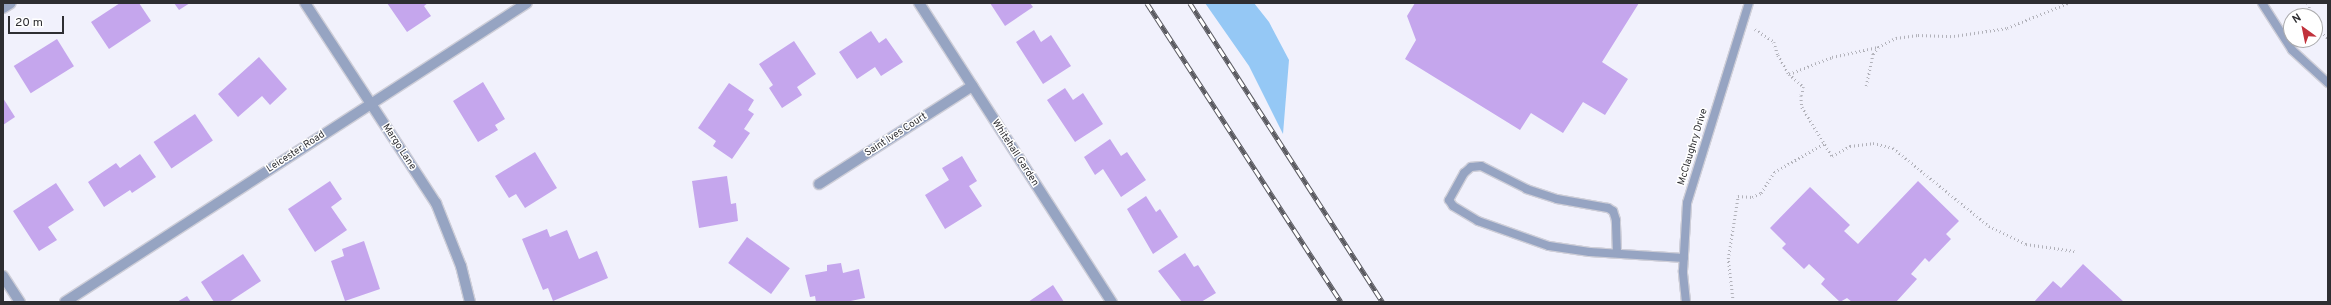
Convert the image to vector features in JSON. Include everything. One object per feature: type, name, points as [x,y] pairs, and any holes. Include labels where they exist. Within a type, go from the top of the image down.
[{"type":"street","points":[[3,8],[11,3]]},
{"type":"street","name":"Margo Lane","points":[[305,3],[436,203],[461,266],[470,302]]},
{"type":"street","name":"Leicester Road","points":[[65,302],[370,103],[528,3]]},
{"type":"street","name":"Whitehall Garden","points":[[919,3],[1112,302]]},
{"type":"street","name":"Saint Ives Court","points":[[819,184],[972,86]]},
{"type":"street","points":[[3,276],[20,302]]},
{"type":"lane","name":"McClaughry Drive","points":[[1686,302],[1684,258],[1687,203],[1749,3]]},
{"type":"lane","points":[[2262,3],[2292,50],[2328,83]]},
{"type":"lane","points":[[1617,253],[1616,220],[1613,211],[1608,208],[1557,199],[1527,189],[1481,166],[1471,167],[1464,173],[1449,200],[1453,206],[1478,221],[1549,246],[1590,252],[1684,258]]},
{"type":"path","points":[[1789,74],[1832,57],[1878,46],[1896,38],[1918,35],[1954,36],[2007,28],[2068,3]]},
{"type":"path","points":[[1743,20],[1774,42],[1778,55],[1789,74],[1804,87],[1801,96],[1802,107],[1832,156],[1850,146],[1872,143],[1893,148],[1989,226],[2026,244],[2074,251]]},
{"type":"path","points":[[1866,86],[1869,66],[1878,46]]},
{"type":"path","points":[[1733,302],[1728,259],[1738,196],[1752,198],[1761,193],[1774,172],[1825,143]]},
{"type":"water","points":[[1205,3],[1254,3],[1269,22],[1289,60],[1283,134],[1249,66]]},
{"type":"building","points":[[120,3],[139,3],[151,21],[109,49],[91,22]]},
{"type":"building","points":[[174,3],[190,3],[179,10]]},
{"type":"building","points":[[387,3],[428,3],[424,6],[431,16],[407,32]]},
{"type":"building","points":[[990,3],[1030,3],[1033,7],[1005,26]]},
{"type":"building","points":[[1415,3],[1639,3],[1602,62],[1628,79],[1605,115],[1583,102],[1563,133],[1531,113],[1520,130],[1405,59],[1416,40],[1407,16]]},
{"type":"building","points":[[1034,30],[1041,42],[1051,35],[1071,66],[1043,84],[1016,42]]},
{"type":"building","points":[[871,31],[879,43],[886,38],[903,62],[881,76],[875,67],[857,79],[839,52]]},
{"type":"building","points":[[57,39],[74,66],[31,93],[14,66]]},
{"type":"building","points":[[794,41],[816,74],[797,87],[802,95],[782,108],[769,88],[773,85],[759,64]]},
{"type":"building","points":[[259,57],[287,89],[270,105],[262,96],[238,117],[218,94]]},
{"type":"building","points":[[483,82],[505,119],[495,125],[498,130],[478,142],[453,101]]},
{"type":"building","points":[[729,83],[754,100],[748,110],[754,114],[744,129],[750,133],[732,159],[713,146],[716,141],[698,128]]},
{"type":"building","points":[[1065,88],[1073,100],[1083,93],[1103,124],[1075,142],[1047,100]]},
{"type":"building","points":[[3,98],[15,117],[3,125]]},
{"type":"building","points":[[195,114],[213,141],[171,168],[154,142]]},
{"type":"building","points":[[1110,139],[1121,156],[1127,152],[1146,180],[1121,197],[1103,169],[1095,175],[1084,157]]},
{"type":"building","points":[[535,152],[557,188],[525,208],[516,194],[509,198],[495,176]]},
{"type":"building","points":[[140,154],[156,177],[132,193],[130,190],[104,207],[88,182],[116,163],[120,168]]},
{"type":"building","points":[[962,156],[977,181],[969,186],[982,206],[945,229],[925,195],[949,180],[942,168]]},
{"type":"building","points":[[727,176],[731,204],[736,203],[738,221],[699,228],[692,181]]},
{"type":"building","points":[[330,181],[342,199],[331,207],[347,230],[315,252],[288,209]]},
{"type":"building","points":[[1918,181],[1959,221],[1946,234],[1951,239],[1929,262],[1925,258],[1911,274],[1917,279],[1896,302],[1852,302],[1847,298],[1840,302],[1821,284],[1825,279],[1809,264],[1804,269],[1782,248],[1786,244],[1770,228],[1810,187],[1850,225],[1844,231],[1858,244]]},
{"type":"building","points":[[56,183],[74,210],[48,227],[57,240],[39,251],[13,211]]},
{"type":"building","points":[[1146,196],[1156,212],[1160,209],[1178,237],[1153,254],[1127,209]]},
{"type":"building","points":[[547,229],[550,237],[567,230],[579,259],[597,251],[608,278],[553,301],[548,288],[543,290],[522,239]]},
{"type":"building","points":[[747,237],[790,268],[771,294],[728,263]]},
{"type":"building","points":[[364,241],[380,289],[345,301],[331,261],[344,256],[342,249]]},
{"type":"building","points":[[1185,253],[1194,267],[1198,265],[1216,293],[1201,302],[1182,302],[1158,271]]},
{"type":"building","points":[[243,254],[261,281],[229,302],[214,302],[201,282]]},
{"type":"building","points":[[841,263],[843,273],[859,269],[865,298],[846,302],[816,302],[815,296],[810,297],[805,275],[827,271],[827,265]]},
{"type":"building","points":[[2083,264],[2124,302],[2034,302],[2053,281],[2061,288]]},
{"type":"building","points":[[1053,285],[1064,302],[1028,302]]},
{"type":"building","points":[[187,296],[191,302],[177,302]]},
{"type":"railway","points":[[1147,3],[1341,302]]},
{"type":"railway","points":[[1190,3],[1383,302]]}]
